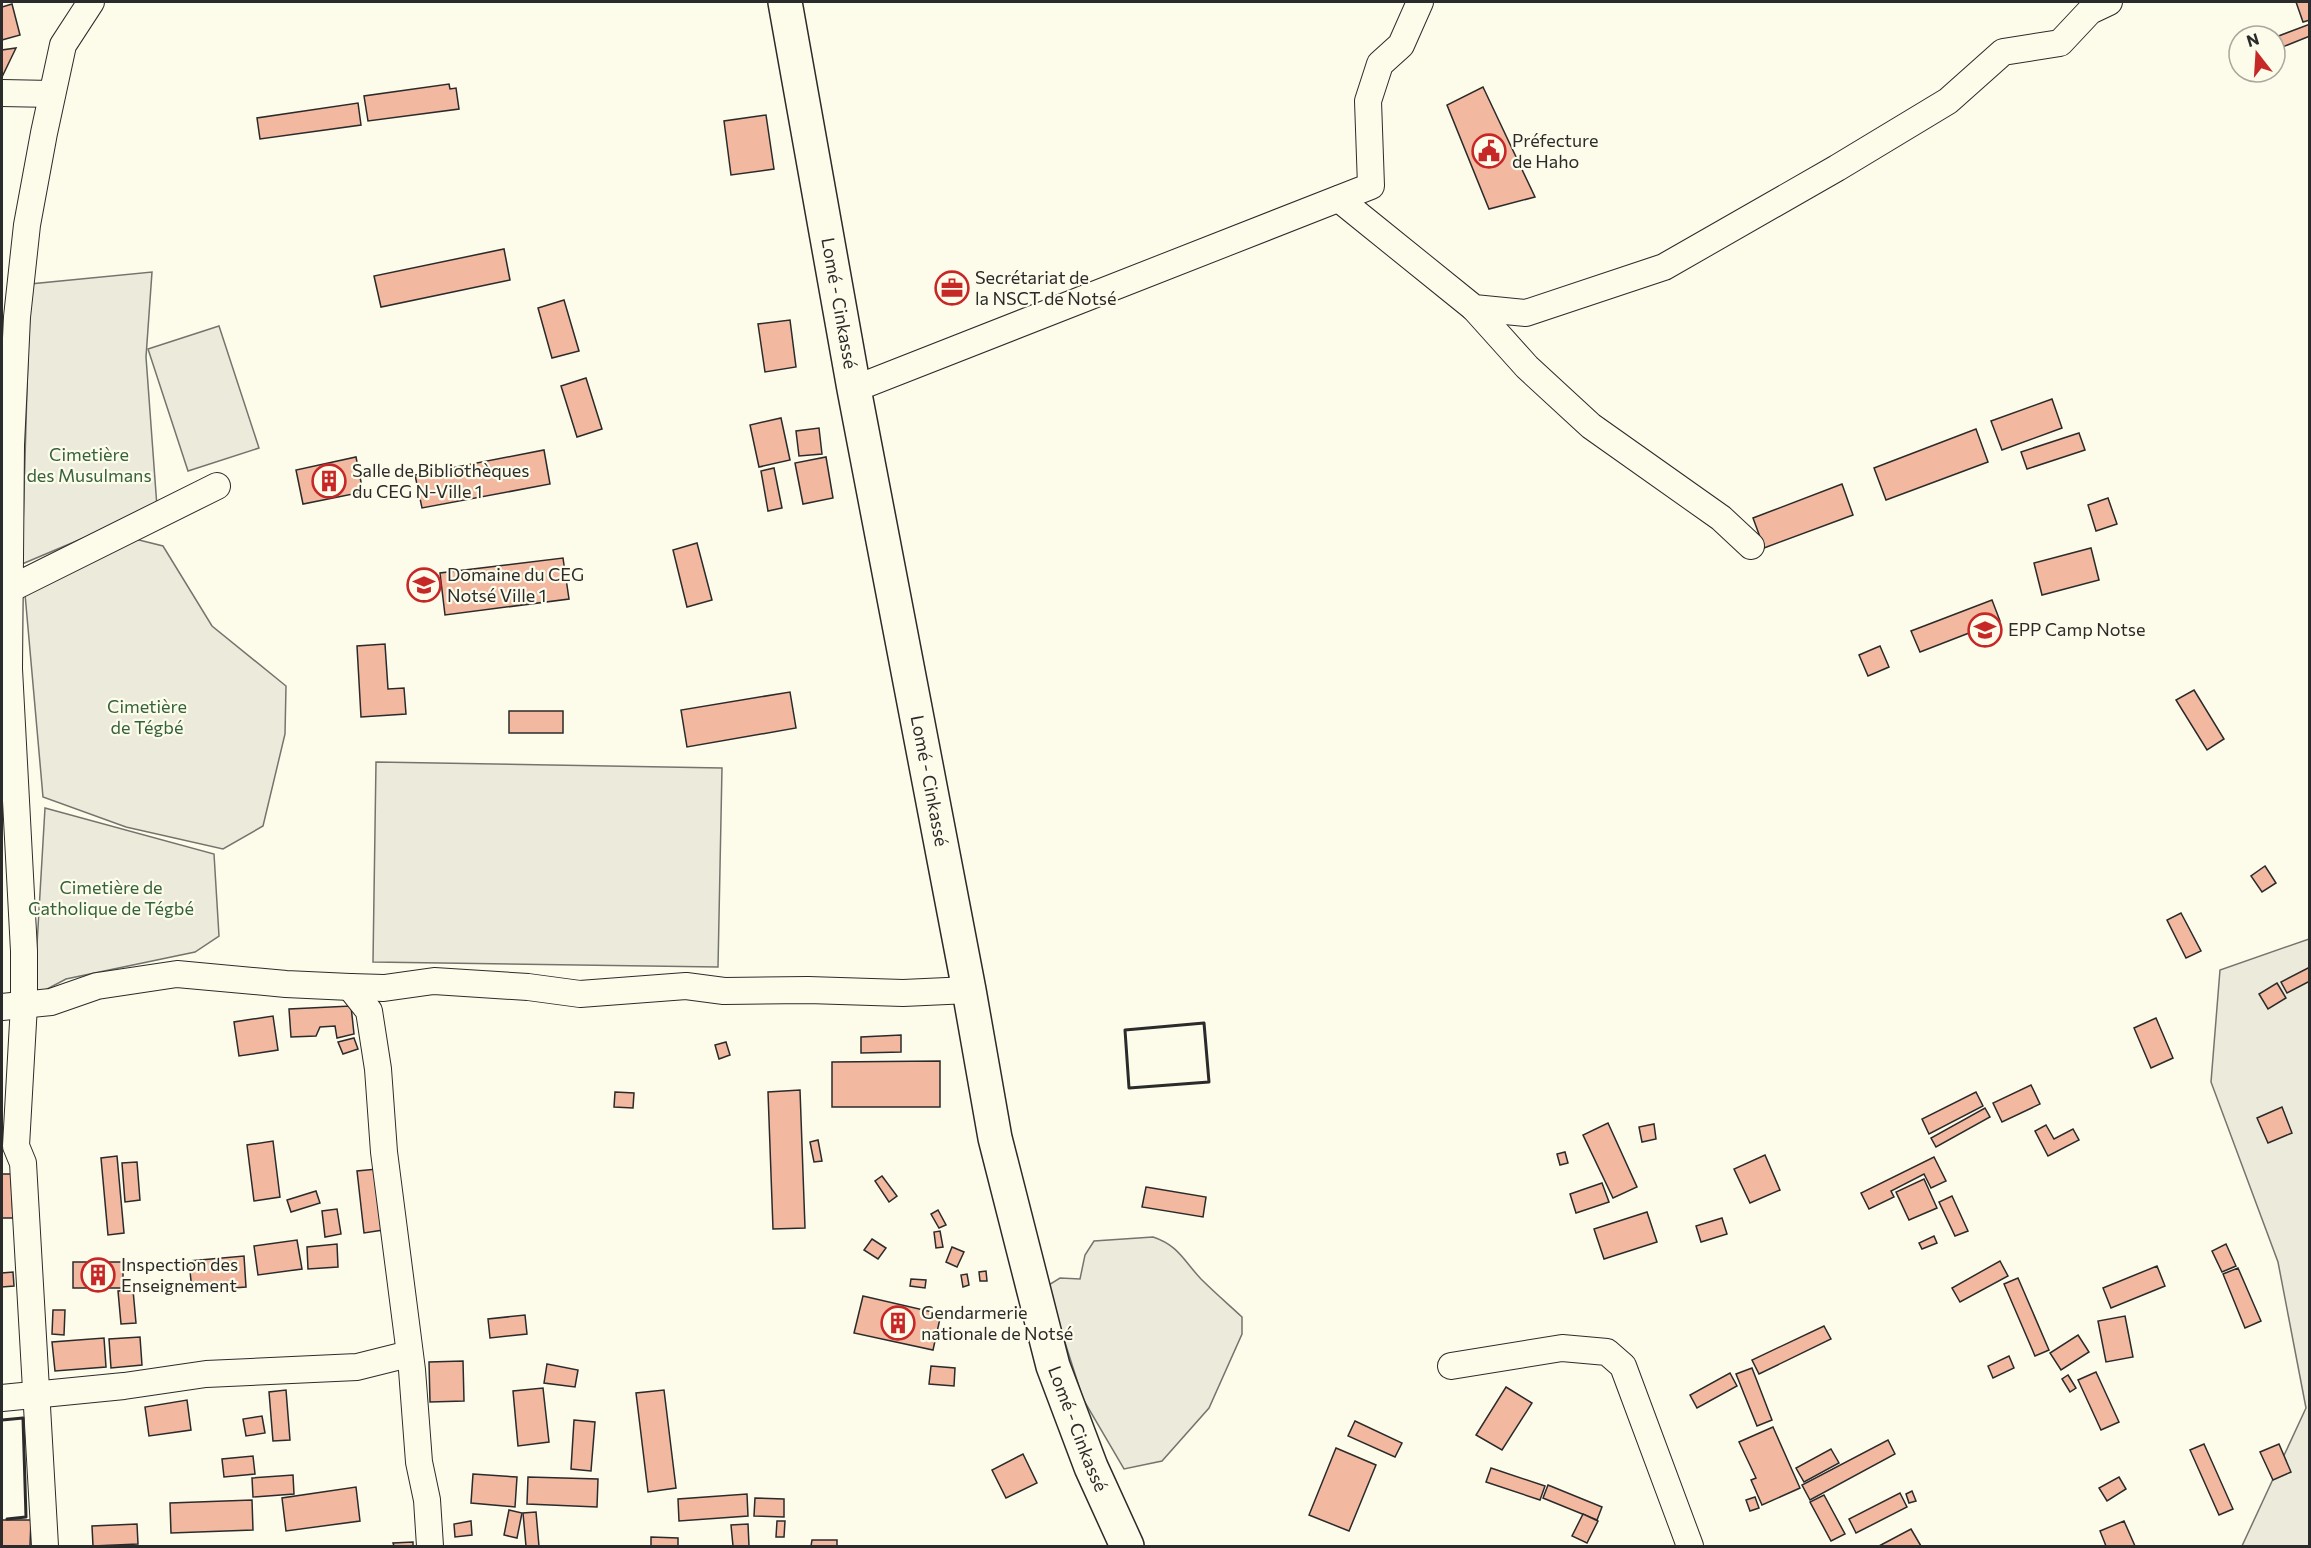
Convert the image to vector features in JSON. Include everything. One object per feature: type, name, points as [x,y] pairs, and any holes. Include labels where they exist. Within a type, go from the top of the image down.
[{"type":"highway","name":"Lomé - Cinkassé","points":[[784,2],[854,389],[969,990],[995,1138],[1053,1366],[1091,1467],[1127,1546]]},
{"type":"street","points":[[45,1546],[23,1163],[16,1146],[13,1006],[24,951],[5,648],[6,590],[17,317],[27,225],[63,45],[78,2]]},
{"type":"street","points":[[63,45],[91,2]]},
{"type":"street","points":[[854,389],[1371,186],[1368,101],[1380,64],[1401,45],[1420,2]]},
{"type":"street","points":[[1474,308],[1526,313],[1664,267],[1837,168],[1948,100],[2003,52],[2060,43],[2090,11],[2109,2]]},
{"type":"street","points":[[2,93],[52,94]]},
{"type":"street","points":[[1339,199],[1474,308],[1527,367],[1591,426],[1720,518],[1751,546]]},
{"type":"street","points":[[6,590],[217,486]]},
{"type":"street","points":[[13,1006],[51,1002],[97,986],[177,974],[286,984],[384,988],[434,981],[528,987],[580,994],[686,986],[724,992],[808,990],[903,993],[969,990]]},
{"type":"street","points":[[350,987],[369,1011],[378,1069],[392,1227],[409,1354],[419,1462],[427,1500],[429,1546]]},
{"type":"street","points":[[1450,1366],[1562,1348],[1607,1352],[1623,1366],[1690,1546]]},
{"type":"street","points":[[2,1398],[124,1386],[206,1374],[357,1367],[409,1354]]},
{"type":"green space","name":"Cimetière des Musulmans","points":[[152,272],[146,357],[157,507],[22,564],[30,284]]},
{"type":"green space","points":[[219,326],[259,448],[188,471],[148,349]]},
{"type":"green space","name":"Cimetière de Tégbé","points":[[135,539],[163,546],[212,626],[286,686],[285,734],[263,826],[223,849],[126,827],[43,797],[25,594]]},
{"type":"green space","points":[[376,762],[722,768],[718,967],[373,962]]},
{"type":"green space","name":"Cimetière de Catholique de Tégbé","points":[[45,808],[214,854],[219,936],[195,952],[66,979],[34,996]]},
{"type":"green space","points":[[2309,939],[2309,1546],[2242,1546],[2306,1408],[2278,1262],[2211,1082],[2220,970]]},
{"type":"green space","points":[[1153,1237],[1175,1249],[1201,1279],[1242,1317],[1242,1334],[1209,1408],[1162,1461],[1124,1469],[1083,1399],[1047,1286],[1060,1278],[1080,1279],[1085,1255],[1094,1241]]},
{"type":"building","points":[[2296,2],[2310,2],[2310,20],[2303,22]]},
{"type":"building","points":[[12,4],[20,35],[2,40],[2,7]]},
{"type":"building","points":[[2310,24],[2310,36],[2287,45],[2287,33]]},
{"type":"building","points":[[16,48],[2,77],[2,50]]},
{"type":"building","points":[[449,84],[450,89],[456,88],[459,109],[368,121],[364,96]]},
{"type":"building","name":"Préfecture de Haho","points":[[1483,87],[1535,197],[1489,209],[1447,105]]},
{"type":"building","points":[[358,103],[361,125],[260,139],[257,118]]},
{"type":"building","points":[[766,115],[774,169],[731,175],[724,121]]},
{"type":"building","points":[[504,249],[510,280],[381,307],[374,276]]},
{"type":"building","points":[[564,300],[579,351],[552,358],[538,308]]},
{"type":"building","points":[[790,320],[796,367],[765,372],[758,324]]},
{"type":"building","points":[[586,378],[602,429],[577,437],[561,386]]},
{"type":"building","points":[[2052,399],[2062,428],[2002,450],[1991,421]]},
{"type":"building","points":[[781,418],[790,460],[759,467],[750,425]]},
{"type":"building","points":[[819,428],[822,454],[799,456],[796,431]]},
{"type":"building","points":[[1976,429],[1988,462],[1886,500],[1874,468]]},
{"type":"building","points":[[2079,433],[2085,450],[2027,469],[2021,452]]},
{"type":"building","points":[[544,450],[550,484],[422,508],[415,475]]},
{"type":"building","name":"Salle de Bibliothèques du CEG N-Ville 1","points":[[356,457],[363,492],[303,504],[296,470]]},
{"type":"building","points":[[826,457],[833,498],[803,504],[795,463]]},
{"type":"building","points":[[774,468],[782,508],[768,511],[761,471]]},
{"type":"building","points":[[1842,484],[1853,515],[1764,548],[1753,518]]},
{"type":"building","points":[[2108,498],[2117,524],[2096,531],[2088,505]]},
{"type":"building","points":[[697,543],[712,600],[687,607],[673,550]]},
{"type":"building","points":[[2091,548],[2099,580],[2042,595],[2034,563]]},
{"type":"building","points":[[563,558],[569,599],[445,615],[440,573]]},
{"type":"building","points":[[1992,600],[2000,621],[1920,652],[1911,631]]},
{"type":"building","points":[[385,644],[388,689],[404,688],[406,714],[361,717],[357,646]]},
{"type":"building","points":[[1880,646],[1889,667],[1868,676],[1859,655]]},
{"type":"building","points":[[2194,690],[2224,739],[2207,750],[2176,700]]},
{"type":"building","points":[[790,692],[796,728],[687,747],[681,710]]},
{"type":"building","points":[[509,711],[563,711],[563,733],[509,733]]},
{"type":"building","points":[[2265,866],[2276,883],[2262,892],[2251,876]]},
{"type":"building","points":[[2181,913],[2201,951],[2186,958],[2167,920]]},
{"type":"building","points":[[2310,967],[2310,981],[2287,993],[2281,982]]},
{"type":"building","points":[[2277,983],[2286,998],[2268,1009],[2259,994]]},
{"type":"building","points":[[351,1006],[354,1034],[337,1038],[335,1026],[320,1027],[316,1036],[291,1037],[289,1009]]},
{"type":"building","points":[[273,1016],[278,1050],[239,1056],[234,1022]]},
{"type":"building","points":[[2156,1018],[2173,1058],[2151,1068],[2134,1028]]},
{"type":"building","points":[[901,1035],[901,1052],[861,1053],[861,1037]]},
{"type":"building","points":[[354,1038],[358,1049],[343,1054],[338,1042]]},
{"type":"building","points":[[726,1042],[730,1055],[719,1059],[715,1045]]},
{"type":"building","points":[[940,1061],[940,1107],[832,1107],[832,1062]]},
{"type":"building","points":[[2031,1085],[2040,1104],[2002,1122],[1993,1103]]},
{"type":"building","points":[[800,1090],[805,1228],[773,1229],[768,1092]]},
{"type":"building","points":[[615,1092],[634,1093],[633,1108],[614,1107]]},
{"type":"building","points":[[1976,1092],[1983,1106],[1929,1134],[1922,1119]]},
{"type":"building","points":[[2282,1107],[2292,1133],[2268,1143],[2257,1118]]},
{"type":"building","points":[[1985,1108],[1990,1117],[1936,1147],[1931,1138]]},
{"type":"building","points":[[1608,1123],[1637,1187],[1613,1198],[1583,1135]]},
{"type":"building","points":[[1654,1124],[1656,1139],[1642,1142],[1639,1127]]},
{"type":"building","points":[[2046,1125],[2054,1139],[2073,1129],[2079,1140],[2048,1156],[2035,1131]]},
{"type":"building","points":[[818,1140],[822,1161],[814,1162],[810,1142]]},
{"type":"building","points":[[273,1141],[280,1197],[254,1201],[247,1145]]},
{"type":"building","points":[[1565,1152],[1568,1163],[1560,1165],[1557,1154]]},
{"type":"building","points":[[1765,1155],[1780,1190],[1750,1203],[1734,1169]]},
{"type":"building","points":[[117,1156],[124,1233],[108,1235],[101,1158]]},
{"type":"building","points":[[1934,1157],[1946,1181],[1931,1188],[1924,1174],[1891,1191],[1894,1197],[1869,1209],[1861,1193]]},
{"type":"building","points":[[137,1162],[140,1200],[125,1202],[122,1163]]},
{"type":"building","points":[[377,1169],[383,1230],[364,1233],[357,1171]]},
{"type":"building","points":[[2,1174],[11,1174],[13,1218],[2,1218]]},
{"type":"building","points":[[882,1176],[897,1196],[889,1202],[875,1181]]},
{"type":"building","points":[[1924,1179],[1937,1208],[1909,1220],[1896,1192]]},
{"type":"building","points":[[1602,1183],[1609,1202],[1576,1213],[1570,1194]]},
{"type":"building","points":[[1146,1187],[1206,1197],[1203,1217],[1142,1207]]},
{"type":"building","points":[[316,1191],[320,1203],[291,1212],[287,1200]]},
{"type":"building","points":[[1952,1196],[1968,1231],[1955,1236],[1939,1202]]},
{"type":"building","points":[[337,1209],[341,1234],[325,1237],[322,1211]]},
{"type":"building","points":[[938,1210],[946,1225],[939,1228],[931,1214]]},
{"type":"building","points":[[1647,1212],[1657,1242],[1604,1259],[1594,1229]]},
{"type":"building","points":[[1722,1218],[1727,1234],[1701,1242],[1696,1226]]},
{"type":"building","points":[[940,1231],[943,1247],[936,1248],[934,1232]]},
{"type":"building","points":[[1934,1236],[1937,1243],[1922,1249],[1919,1243]]},
{"type":"building","points":[[872,1239],[886,1248],[878,1259],[864,1250]]},
{"type":"building","points":[[297,1240],[302,1269],[258,1275],[254,1246]]},
{"type":"building","points":[[337,1244],[338,1267],[308,1269],[307,1247]]},
{"type":"building","points":[[2226,1244],[2236,1266],[2222,1272],[2212,1251]]},
{"type":"building","points":[[952,1247],[964,1252],[957,1267],[946,1262]]},
{"type":"building","points":[[244,1256],[246,1287],[192,1291],[189,1261]]},
{"type":"building","points":[[2000,1261],[2008,1276],[1960,1302],[1952,1288]]},
{"type":"building","name":"Inspection des Enseignement","points":[[73,1262],[123,1262],[123,1288],[73,1288]]},
{"type":"building","points":[[2157,1266],[2165,1286],[2111,1308],[2103,1288]]},
{"type":"building","points":[[2238,1268],[2261,1321],[2245,1328],[2223,1274]]},
{"type":"building","points":[[986,1271],[987,1281],[980,1281],[979,1272]]},
{"type":"building","points":[[13,1272],[14,1286],[2,1287],[2,1273]]},
{"type":"building","points":[[967,1274],[969,1285],[963,1287],[961,1275]]},
{"type":"building","points":[[2018,1278],[2049,1350],[2035,1356],[2004,1284]]},
{"type":"building","points":[[911,1279],[926,1280],[925,1288],[910,1286]]},
{"type":"building","points":[[133,1290],[136,1323],[121,1324],[118,1291]]},
{"type":"building","name":"Gendarmerie nationale de Notsé","points":[[863,1296],[941,1314],[933,1350],[854,1333]]},
{"type":"building","points":[[53,1310],[65,1310],[64,1335],[52,1334]]},
{"type":"building","points":[[525,1315],[527,1334],[490,1338],[488,1319]]},
{"type":"building","points":[[2125,1316],[2133,1357],[2106,1362],[2098,1321]]},
{"type":"building","points":[[1824,1326],[1831,1339],[1759,1374],[1752,1360]]},
{"type":"building","points":[[2078,1335],[2089,1352],[2061,1370],[2050,1353]]},
{"type":"building","points":[[140,1337],[142,1365],[111,1368],[109,1339]]},
{"type":"building","points":[[104,1338],[106,1367],[55,1371],[52,1342]]},
{"type":"building","points":[[2009,1356],[2014,1368],[1993,1378],[1988,1366]]},
{"type":"building","points":[[463,1361],[464,1401],[430,1402],[429,1362]]},
{"type":"building","points":[[547,1364],[578,1370],[575,1387],[544,1383]]},
{"type":"building","points":[[931,1366],[955,1368],[954,1386],[929,1384]]},
{"type":"building","points":[[1752,1368],[1772,1420],[1757,1426],[1736,1374]]},
{"type":"building","points":[[2096,1372],[2119,1422],[2101,1430],[2078,1380]]},
{"type":"building","points":[[1730,1373],[1737,1386],[1697,1408],[1690,1395]]},
{"type":"building","points":[[2068,1375],[2076,1388],[2070,1392],[2062,1379]]},
{"type":"building","points":[[1506,1387],[1532,1403],[1502,1450],[1476,1435]]},
{"type":"building","points":[[543,1388],[549,1442],[518,1446],[513,1391]]},
{"type":"building","points":[[286,1390],[290,1440],[273,1441],[269,1392]]},
{"type":"building","points":[[664,1390],[676,1488],[648,1492],[636,1393]]},
{"type":"building","points":[[187,1400],[191,1430],[149,1436],[145,1407]]},
{"type":"building","points":[[262,1416],[265,1433],[246,1436],[243,1419]]},
{"type":"building","points":[[574,1420],[595,1422],[591,1471],[571,1469]]},
{"type":"building","points":[[1355,1421],[1402,1443],[1395,1457],[1348,1436]]},
{"type":"building","points":[[1773,1427],[1800,1488],[1762,1505],[1751,1480],[1756,1478],[1739,1442]]},
{"type":"building","points":[[1888,1440],[1895,1454],[1810,1500],[1802,1485]]},
{"type":"building","points":[[2204,1444],[2233,1509],[2219,1515],[2190,1450]]},
{"type":"building","points":[[2279,1444],[2291,1472],[2273,1480],[2260,1452]]},
{"type":"building","points":[[1336,1448],[1376,1465],[1349,1531],[1309,1515]]},
{"type":"building","points":[[1831,1449],[1839,1463],[1804,1482],[1796,1468]]},
{"type":"building","points":[[1023,1454],[1037,1483],[1006,1498],[992,1470]]},
{"type":"building","points":[[253,1456],[255,1474],[224,1477],[222,1459]]},
{"type":"building","points":[[1491,1468],[1545,1486],[1540,1500],[1486,1482]]},
{"type":"building","points":[[473,1474],[517,1477],[515,1507],[471,1503]]},
{"type":"building","points":[[293,1475],[294,1494],[253,1497],[252,1478]]},
{"type":"building","points":[[528,1477],[598,1479],[597,1507],[527,1504]]},
{"type":"building","points":[[2119,1477],[2126,1489],[2107,1501],[2099,1488]]},
{"type":"building","points":[[1548,1485],[1602,1507],[1597,1520],[1543,1498]]},
{"type":"building","points":[[356,1487],[360,1521],[286,1531],[282,1498]]},
{"type":"building","points":[[1912,1491],[1916,1501],[1909,1503],[1906,1494]]},
{"type":"building","points":[[1900,1493],[1907,1507],[1856,1533],[1849,1519]]},
{"type":"building","points":[[747,1494],[748,1516],[679,1521],[678,1499]]},
{"type":"building","points":[[1824,1495],[1845,1534],[1831,1541],[1810,1502]]},
{"type":"building","points":[[1755,1497],[1759,1508],[1750,1511],[1746,1500]]},
{"type":"building","points":[[755,1498],[784,1499],[784,1517],[754,1516]]},
{"type":"building","points":[[252,1500],[253,1530],[171,1533],[170,1503]]},
{"type":"building","points":[[509,1510],[522,1513],[517,1538],[504,1535]]},
{"type":"building","points":[[536,1512],[539,1546],[526,1546],[523,1513]]},
{"type":"building","points":[[1583,1514],[1598,1521],[1587,1543],[1572,1536]]},
{"type":"building","points":[[2,1520],[31,1520],[30,1546],[2,1546]]},
{"type":"building","points":[[471,1521],[472,1535],[455,1537],[454,1524]]},
{"type":"building","points":[[777,1521],[785,1521],[784,1537],[776,1537]]},
{"type":"building","points":[[2124,1521],[2135,1546],[2106,1546],[2100,1531]]},
{"type":"building","points":[[137,1524],[138,1544],[93,1546],[92,1526]]},
{"type":"building","points":[[748,1524],[749,1546],[733,1546],[731,1525]]},
{"type":"building","points":[[1911,1529],[1921,1546],[1879,1546]]},
{"type":"building","points":[[651,1537],[678,1538],[678,1546],[651,1546]]},
{"type":"building","points":[[812,1540],[837,1540],[837,1546],[811,1546]]},
{"type":"building","points":[[413,1542],[413,1546],[394,1546],[393,1543]]},
{"type":"wall","points":[[1204,1023],[1209,1082],[1129,1088],[1125,1030],[1204,1023]]},
{"type":"wall","points":[[2,1420],[23,1418],[26,1517],[7,1519]]},
{"type":"place","name":"Préfecture de Haho","points":[[1489,151]]},
{"type":"place","name":"Secrétariat de la NSCT de Notsé","points":[[952,288]]},
{"type":"place","name":"Salle de Bibliothèques du CEG N-Ville 1","points":[[329,481]]},
{"type":"place","name":"Domaine du CEG Notsé Ville 1","points":[[424,585]]},
{"type":"place","name":"EPP Camp Notse","points":[[1985,630]]},
{"type":"place","name":"Inspection des Enseignement","points":[[98,1275]]},
{"type":"place","name":"Gendarmerie nationale de Notsé","points":[[898,1323]]}]
